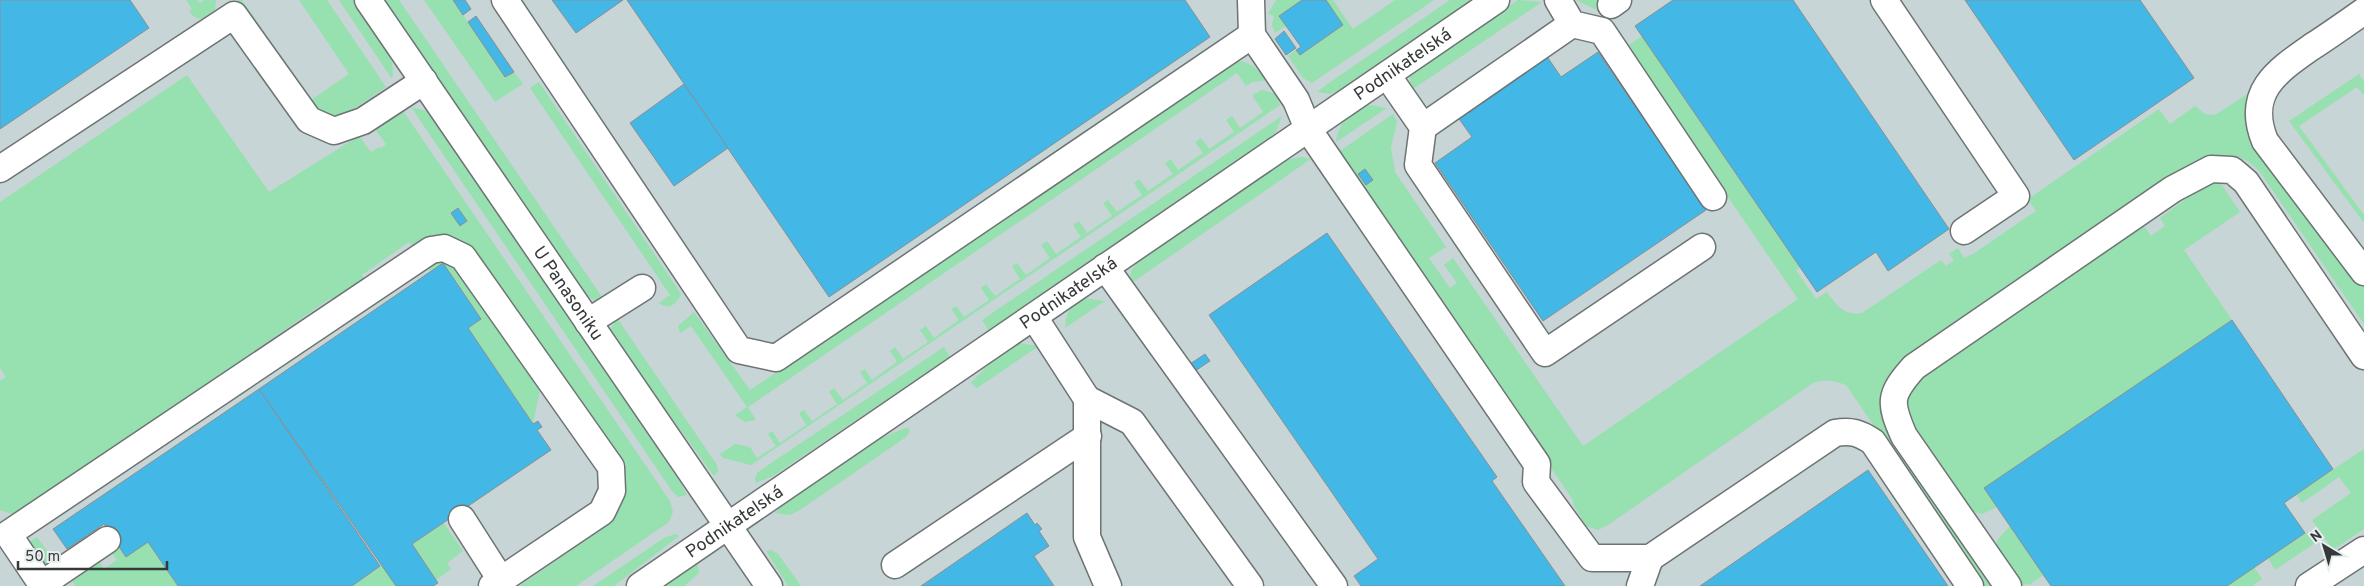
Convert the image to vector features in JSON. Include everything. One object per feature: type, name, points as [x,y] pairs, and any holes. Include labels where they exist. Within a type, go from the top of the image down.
[{"type":"street","name":"U Panasoniku","points":[[368,0],[769,586]]},
{"type":"street","points":[[505,0],[739,350],[776,358],[1252,35]]},
{"type":"street","points":[[1251,0],[1252,35],[1296,100],[1308,129],[1537,464],[1536,482],[1592,558],[1650,558],[1834,433],[1848,430],[1861,434],[1873,442],[1970,586]]},
{"type":"street","name":"Podnikatelská","points":[[640,586],[1496,0]]},
{"type":"street","points":[[1558,0],[1572,24],[1602,31],[1713,197]]},
{"type":"street","points":[[1884,0],[2016,196],[1964,232]]},
{"type":"street","points":[[0,169],[229,7],[309,120],[334,130],[363,121],[424,82]]},
{"type":"street","points":[[2364,12],[2295,59],[2272,78],[2264,90],[2258,113],[2260,127],[2266,141],[2355,243],[2364,272]]},
{"type":"street","points":[[1423,126],[1572,24]]},
{"type":"street","points":[[1387,75],[1423,126],[1418,165],[1545,353],[1702,246]]},
{"type":"street","points":[[2008,586],[1904,436],[1893,411],[1897,386],[1914,367],[2173,190],[2211,169],[2232,170],[2246,182],[2364,356]]},
{"type":"street","points":[[107,540],[43,585],[8,534],[431,250],[444,248],[453,250],[463,257],[611,467],[612,491],[602,512],[496,583],[462,519]]},
{"type":"street","points":[[1105,267],[1334,586]]},
{"type":"street","points":[[588,322],[642,288]]},
{"type":"street","points":[[1034,317],[1088,399],[1132,422],[1248,586]]},
{"type":"street","points":[[1088,399],[1087,537],[1108,586]]},
{"type":"street","points":[[895,565],[1088,436]]},
{"type":"street","points":[[2310,586],[2364,550]]},
{"type":"street","points":[[1640,586],[1650,558]]},
{"type":"shaded area","points":[[0,0],[2364,0],[2364,586],[0,586]]},
{"type":"green space","points":[[186,0],[197,0],[200,3],[205,0],[216,0],[215,10],[211,15],[200,19],[193,16],[189,11],[192,9]]},
{"type":"green space","points":[[237,0],[242,0],[311,100],[349,74],[299,0],[327,0],[386,87],[345,115],[328,118],[308,104]]},
{"type":"green space","points":[[339,0],[354,0],[381,37],[391,58],[393,68],[392,79]]},
{"type":"green space","points":[[383,0],[399,0],[604,300],[595,301],[584,294]]},
{"type":"green space","points":[[424,0],[453,0],[505,77],[514,72],[523,84],[495,102]]},
{"type":"green space","points":[[1276,0],[1302,0],[1279,15],[1286,26],[1275,33],[1272,25],[1274,16],[1268,14]]},
{"type":"green space","points":[[1326,0],[1333,0],[1353,29],[1395,0],[1434,0],[1312,83],[1303,78],[1288,56],[1296,50],[1300,55],[1343,25]]},
{"type":"green space","points":[[1450,0],[1474,0],[1342,89],[1330,94],[1317,92],[1329,83]]},
{"type":"green space","points":[[1518,0],[1542,2],[1410,91],[1410,76],[1415,70]]},
{"type":"green space","points":[[1576,0],[1602,0],[1610,18],[1629,45],[1642,36],[1800,267],[1796,270],[1816,299],[1827,292],[1838,306],[1850,313],[1862,313],[1941,260],[1946,266],[1954,260],[1949,254],[1958,248],[1964,258],[1973,254],[2036,211],[2028,199],[2159,109],[2170,124],[2195,106],[2205,114],[2215,115],[2252,91],[2259,145],[2364,285],[2364,324],[2260,172],[2248,161],[2235,156],[2213,157],[2205,160],[1895,371],[1886,383],[1881,405],[1999,586],[1981,586],[1847,386],[1838,382],[1822,381],[1813,383],[1608,525],[1598,530],[1586,526],[1573,504],[1573,500],[1337,153],[1393,114],[1397,122],[1391,147],[1395,172],[1446,247],[1429,258],[1450,288],[1457,283],[1444,265],[1453,258],[1583,446],[1798,299],[1605,18],[1599,11]]},
{"type":"green space","points":[[1242,61],[1253,66],[1268,80],[1253,82],[1246,86],[1237,73],[748,407],[756,420],[745,422],[735,415],[747,407],[691,326],[680,333],[678,326],[694,312],[750,390],[1230,65]]},
{"type":"green space","points":[[2359,74],[2364,82],[2364,95],[2357,87],[2299,126],[2364,215],[2364,223],[2289,121]]},
{"type":"green space","points":[[187,75],[269,192],[359,136],[371,152],[379,147],[381,148],[386,144],[373,126],[401,108],[670,501],[673,512],[669,522],[576,586],[519,586],[613,522],[611,518],[618,497],[471,254],[416,251],[409,242],[362,275],[368,284],[337,305],[331,298],[251,353],[252,355],[229,371],[227,370],[15,515],[0,510],[0,381],[6,377],[0,368],[0,202]]},
{"type":"green space","points":[[539,82],[681,294],[672,305],[666,306],[659,303],[670,295],[530,88]]},
{"type":"green space","points":[[1262,90],[1276,94],[1280,105],[751,465],[723,458],[720,454],[735,444],[750,447],[757,458],[776,446],[768,434],[772,431],[780,443],[806,425],[799,413],[804,410],[812,421],[837,404],[829,392],[834,388],[843,400],[867,383],[860,372],[865,369],[872,380],[897,362],[890,351],[895,347],[903,359],[928,342],[920,330],[926,326],[934,338],[959,320],[951,309],[956,306],[964,317],[989,300],[981,288],[986,284],[995,296],[1020,279],[1012,266],[1017,263],[1026,275],[1050,258],[1041,245],[1047,241],[1056,254],[1081,237],[1073,225],[1079,221],[1087,233],[1112,216],[1103,203],[1108,200],[1117,212],[1142,195],[1134,183],[1139,179],[1148,191],[1173,174],[1165,163],[1171,159],[1178,170],[1203,153],[1195,142],[1201,138],[1209,149],[1234,132],[1226,120],[1232,116],[1240,128],[1263,112],[1252,95]]},
{"type":"green space","points":[[1371,105],[1387,108],[1336,142],[1337,135],[1347,118],[1352,113]]},
{"type":"green space","points":[[411,107],[427,111],[434,117],[679,480],[687,495],[678,497],[672,491]]},
{"type":"green space","points":[[1282,116],[1276,132],[1265,143],[989,331],[982,320]]},
{"type":"green space","points":[[1302,157],[1311,159],[1130,284],[1131,271],[1143,255],[1279,163],[1288,159]]},
{"type":"green space","points":[[2219,181],[2240,212],[2184,250],[2232,320],[1985,488],[1997,507],[1982,514],[1966,510],[1905,418],[1908,387],[2140,220],[2151,236],[2165,226],[2160,218],[2187,198],[2183,191]]},
{"type":"green space","points":[[450,255],[542,380],[533,424],[468,328],[481,318],[443,263],[430,271],[423,261]]},
{"type":"green space","points":[[1083,298],[1105,301],[1065,328],[1069,310]]},
{"type":"green space","points":[[617,318],[717,465],[718,471],[714,476],[612,336],[610,330]]},
{"type":"green space","points":[[1018,343],[1039,346],[977,388],[971,383],[1001,352]]},
{"type":"green space","points":[[944,347],[950,357],[773,476],[756,483],[755,478],[758,472]]},
{"type":"green space","points":[[908,427],[910,431],[906,437],[800,510],[790,515],[775,513],[783,504],[868,443]]},
{"type":"green space","points":[[2364,449],[2364,529],[2333,550],[2312,520],[2351,493],[2339,477],[2302,503],[2296,494]]},
{"type":"green space","points":[[444,523],[463,551],[447,563],[451,569],[436,580],[412,544]]},
{"type":"green space","points":[[2010,526],[2043,575],[2031,584],[2018,585],[1995,546],[1998,539]]},
{"type":"green space","points":[[2307,532],[2315,543],[2275,570],[2268,558]]},
{"type":"green space","points":[[675,534],[679,536],[614,586],[593,586],[664,538]]},
{"type":"green space","points":[[37,537],[57,565],[47,566],[42,564],[25,545]]},
{"type":"green space","points":[[116,542],[126,557],[148,542],[178,586],[76,586],[68,575],[99,561],[104,569],[117,560],[111,552]]},
{"type":"green space","points":[[771,550],[778,554],[801,586],[788,586],[766,551]]},
{"type":"green space","points":[[697,563],[699,573],[684,586],[660,586]]},
{"type":"green space","points":[[382,565],[396,586],[352,586]]},
{"type":"green space","points":[[2254,567],[2262,579],[2252,586],[2227,586]]},
{"type":"building","points":[[0,0],[130,0],[149,28],[0,129]]},
{"type":"building","points":[[453,0],[465,0],[471,9],[463,15]]},
{"type":"building","points":[[552,0],[623,0],[576,33]]},
{"type":"building","points":[[627,0],[1185,0],[1210,37],[829,297]]},
{"type":"building","points":[[1302,0],[1326,0],[1343,25],[1300,55],[1296,50],[1301,47],[1279,16]]},
{"type":"building","points":[[1673,0],[1793,0],[1949,229],[1888,271],[1876,252],[1817,292],[1635,26]]},
{"type":"building","points":[[1965,0],[2140,0],[2194,78],[2074,160]]},
{"type":"building","points":[[476,16],[514,72],[505,77],[468,22]]},
{"type":"building","points":[[1284,31],[1296,48],[1286,55],[1275,39]]},
{"type":"building","points":[[1598,52],[1706,210],[1543,321],[1435,163],[1472,137],[1457,116],[1546,55],[1561,77]]},
{"type":"building","points":[[684,84],[728,148],[674,186],[630,123]]},
{"type":"building","points":[[1365,169],[1373,180],[1366,185],[1358,174]]},
{"type":"building","points":[[458,208],[467,221],[460,226],[451,213]]},
{"type":"building","points":[[1327,233],[1497,477],[1492,481],[1565,586],[1361,586],[1354,576],[1378,559],[1209,315]]},
{"type":"building","points":[[443,263],[481,319],[468,328],[533,424],[538,421],[542,427],[537,430],[551,450],[412,544],[438,583],[433,586],[396,586],[259,389]]},
{"type":"building","points":[[2232,320],[2333,469],[2284,503],[2305,533],[2227,586],[2051,586],[1984,488]]},
{"type":"building","points":[[1205,354],[1210,361],[1192,373],[1187,366]]},
{"type":"building","points":[[259,389],[380,566],[352,586],[178,586],[148,542],[126,557],[104,524],[67,549],[53,529]]},
{"type":"building","points":[[1868,470],[1948,586],[1700,586]]},
{"type":"building","points":[[1027,513],[1035,525],[1037,523],[1042,529],[1039,531],[1049,546],[1034,556],[1054,586],[921,586]]}]
